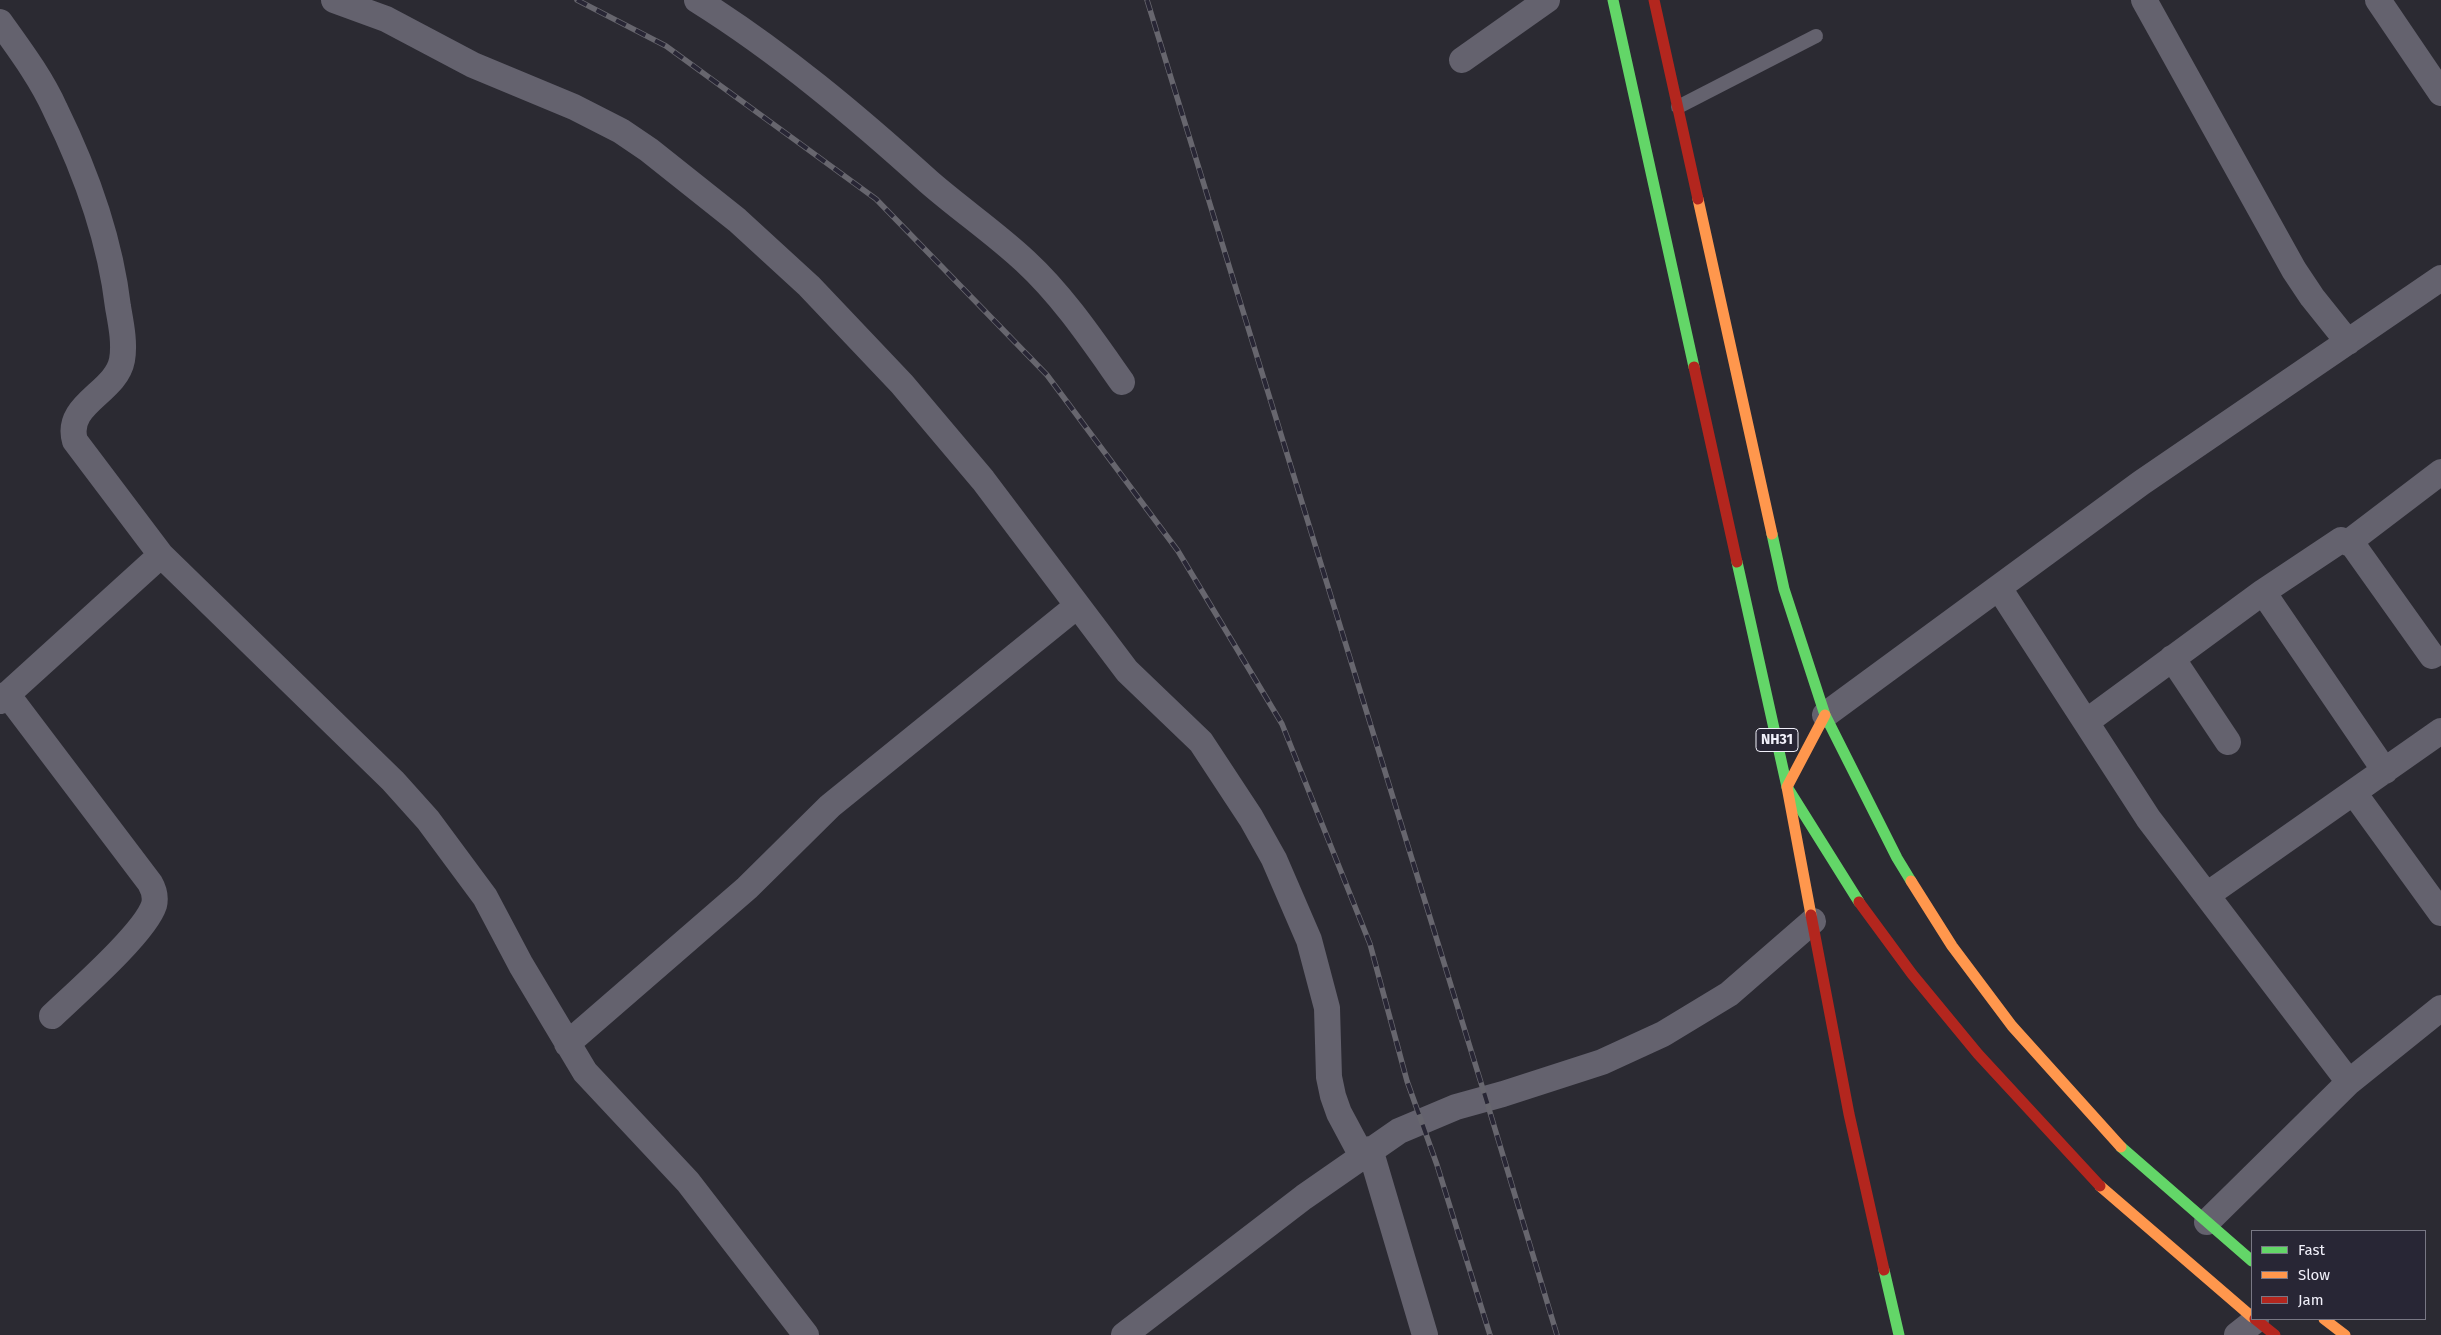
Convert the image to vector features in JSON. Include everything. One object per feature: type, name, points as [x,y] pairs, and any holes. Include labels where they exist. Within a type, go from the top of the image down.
[{"type":"main road","name":"NH31","points":[[1613,0],[1787,787],[1846,882],[1873,920],[1912,974],[1978,1054],[2092,1179],[2255,1325]]},
{"type":"main road","points":[[1654,0],[1784,589],[1825,715],[1897,858],[1952,946],[2012,1026],[2123,1148],[2251,1260]]},
{"type":"main road","points":[[1825,715],[1787,787],[1849,1114],[1899,1335]]},
{"type":"main road","points":[[2325,1320],[2344,1335]]},
{"type":"street","points":[[334,0],[386,19],[473,65],[574,107],[621,130],[650,150],[738,220],[809,286],[902,384],[983,480],[1127,671],[1201,742],[1252,818],[1274,859],[1294,903],[1318,972],[1327,1008],[1329,1077],[1333,1096],[1339,1113],[1366,1153],[1425,1335]]},
{"type":"street","points":[[697,0],[723,16],[800,73],[882,140],[956,205],[1027,262],[1082,327],[1122,382]]},
{"type":"street","points":[[1462,60],[1547,0]]},
{"type":"street","points":[[2144,0],[2294,270],[2312,297],[2348,342]]},
{"type":"street","points":[[2378,0],[2441,93]]},
{"type":"street","points":[[0,22],[27,60],[55,107],[90,192],[115,278],[123,342],[122,360],[112,379],[79,413],[72,432],[75,441],[161,555],[393,781],[428,820],[484,897],[567,1044],[597,1086],[688,1182],[806,1335]]},
{"type":"street","points":[[1825,715],[2141,484],[2441,278]]},
{"type":"street","points":[[2349,542],[2441,472]]},
{"type":"street","points":[[2086,722],[2263,592],[2336,541],[2344,540],[2353,545],[2432,656]]},
{"type":"street","points":[[52,1016],[140,927],[154,904],[155,893],[150,883],[4,697],[161,555]]},
{"type":"street","points":[[1999,588],[2148,818],[2349,1082]]},
{"type":"street","points":[[2263,592],[2385,771]]},
{"type":"street","points":[[567,1044],[747,888],[830,806],[1077,606]]},
{"type":"street","points":[[2172,658],[2228,742]]},
{"type":"street","points":[[2207,895],[2441,730]]},
{"type":"street","points":[[2354,793],[2441,913]]},
{"type":"street","points":[[1124,1335],[1304,1197],[1399,1131],[1456,1107],[1602,1062],[1663,1034],[1730,994],[1813,921]]},
{"type":"street","points":[[2207,1222],[2349,1082],[2441,1008]]},
{"type":"lane","points":[[1678,107],[1816,36]]},
{"type":"railway","points":[[577,0],[666,46],[876,199],[1047,375],[1178,551],[1282,724],[1370,944],[1407,1081],[1437,1165],[1490,1335]]},
{"type":"railway","points":[[1147,0],[1557,1335]]},
{"type":"traffic: fast","points":[[1613,0],[1694,367]]},
{"type":"traffic: fast","points":[[1772,534],[1784,589],[1825,715],[1897,858],[1911,881]]},
{"type":"traffic: fast","points":[[1737,562],[1787,787],[1859,902]]},
{"type":"traffic: fast","points":[[2121,1147],[2251,1260]]},
{"type":"traffic: fast","points":[[1884,1270],[1899,1335]]},
{"type":"traffic: slow","points":[[1698,199],[1772,534]]},
{"type":"traffic: slow","points":[[1811,915],[1787,787],[1825,715]]},
{"type":"traffic: slow","points":[[1911,881],[1952,946],[2012,1026],[2121,1147]]},
{"type":"traffic: slow","points":[[2100,1186],[2251,1316]]},
{"type":"traffic: slow","points":[[2325,1320],[2345,1335]]},
{"type":"traffic: jam","points":[[1654,0],[1698,199]]},
{"type":"traffic: jam","points":[[1694,367],[1737,562]]},
{"type":"traffic: jam","points":[[1859,902],[1912,974],[1978,1054],[2100,1186]]},
{"type":"traffic: jam","points":[[1811,915],[1849,1114],[1884,1270]]},
{"type":"traffic: jam","points":[[2256,1320],[2275,1335]]}]
